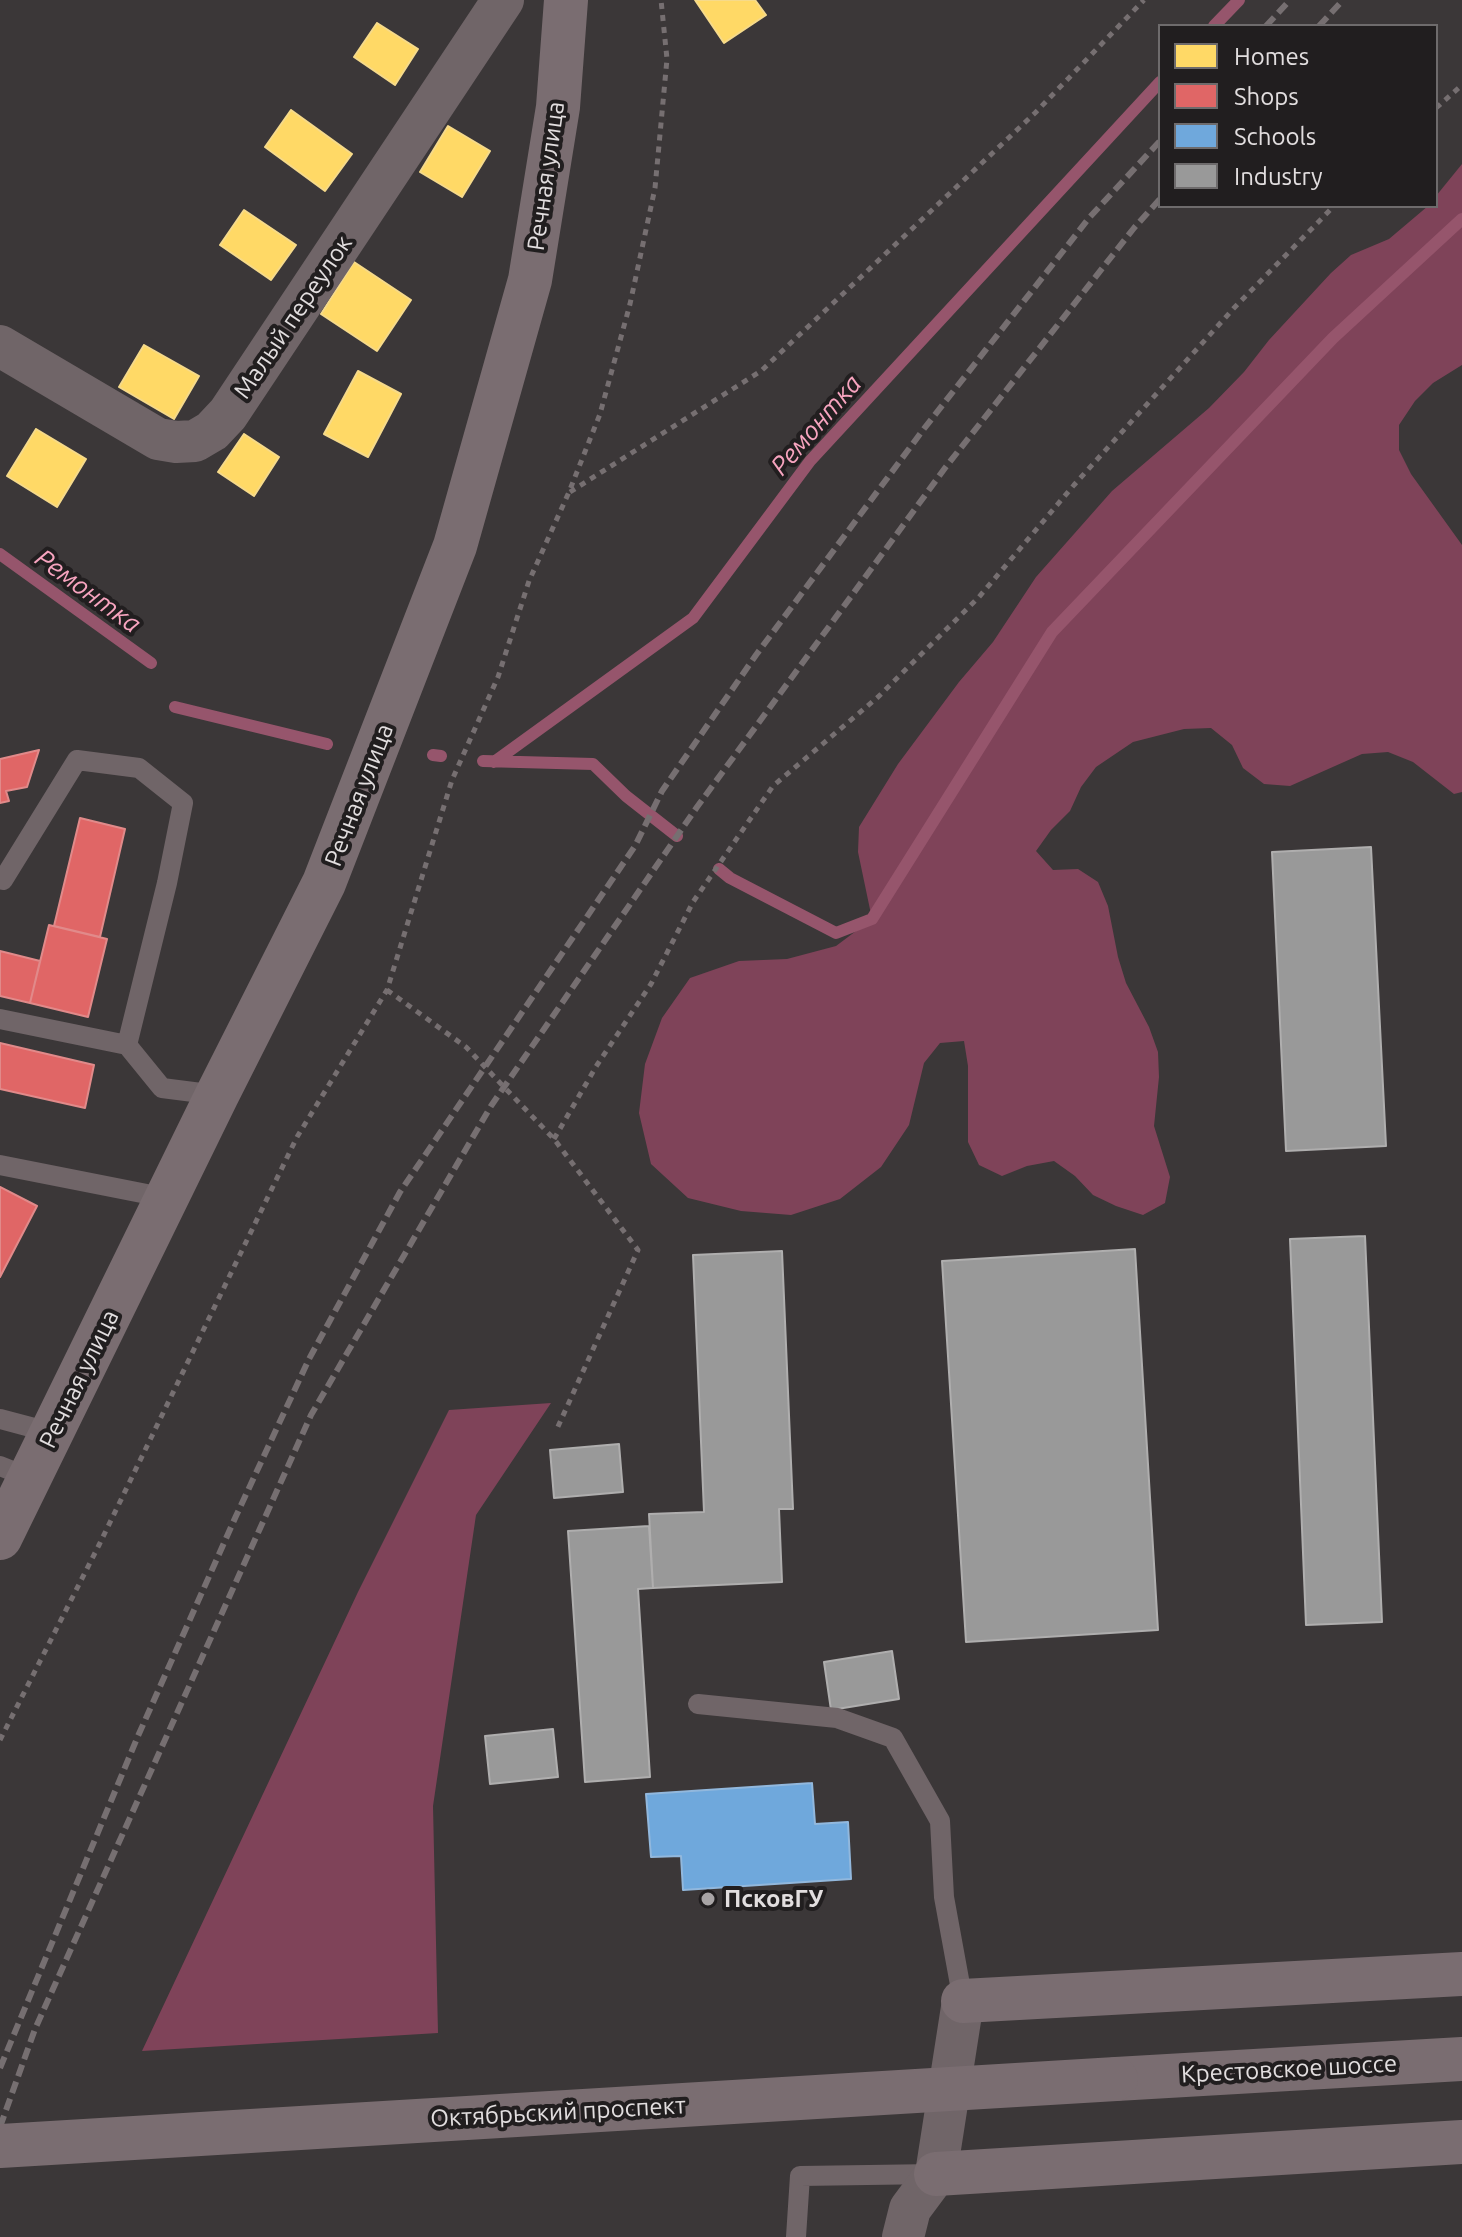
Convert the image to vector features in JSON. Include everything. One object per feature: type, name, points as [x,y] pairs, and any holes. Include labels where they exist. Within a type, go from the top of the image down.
[{"type":"main road","name":"Речная улица","points":[[0,1538],[15,1472],[53,1433],[324,883],[455,546],[530,280],[558,107],[566,0]]},
{"type":"main road","points":[[963,2001],[1462,1974]]},
{"type":"main road","name":"Крестовское шоссе","points":[[1116,2079],[1462,2059]]},
{"type":"main road","name":"Октябрьский проспект","points":[[0,2146],[1116,2079]]},
{"type":"main road","points":[[936,2174],[1462,2142]]},
{"type":"street","name":"Малый переулок","points":[[0,346],[158,439],[195,441],[212,431],[228,414],[503,0]]},
{"type":"street","points":[[903,2237],[910,2209],[936,2174],[963,2001]]},
{"type":"lane","points":[[0,879],[3,880],[77,760],[139,768],[183,803],[167,883],[127,1045]]},
{"type":"lane","points":[[0,1019],[127,1045],[162,1088],[217,1095]]},
{"type":"lane","points":[[0,1165],[167,1198]]},
{"type":"lane","points":[[0,1419],[53,1433]]},
{"type":"lane","points":[[698,1704],[837,1718],[893,1738],[940,1821],[944,1897],[963,2001]]},
{"type":"lane","points":[[796,2237],[800,2176],[936,2174]]},
{"type":"path","points":[[0,1740],[106,1532],[297,1137],[387,990],[452,780],[498,677],[529,581],[600,414],[630,304],[655,188],[667,59],[661,0]]},
{"type":"path","points":[[569,492],[761,371],[1035,113],[1144,0]]},
{"type":"path","points":[[1438,106],[1462,85]]},
{"type":"path","points":[[554,1139],[597,1065],[651,984],[693,902],[773,786],[878,697],[979,597],[1074,485],[1234,308],[1332,208]]},
{"type":"path","points":[[387,990],[466,1047],[554,1139],[638,1250],[556,1431]]},
{"type":"shaded area","points":[[1462,164],[1462,365],[1433,383],[1415,401],[1399,425],[1399,450],[1411,474],[1462,545],[1462,792],[1454,794],[1413,762],[1388,752],[1362,754],[1290,786],[1264,784],[1243,768],[1232,745],[1211,728],[1184,729],[1133,742],[1096,767],[1081,787],[1070,811],[1036,851],[1053,870],[1078,869],[1098,882],[1108,906],[1126,983],[1158,1052],[1154,1126],[1170,1177],[1165,1203],[1143,1215],[1116,1206],[1093,1195],[1075,1176],[1054,1161],[1027,1166],[1002,1176],[979,1165],[968,1142],[968,1066],[964,1041],[940,1043],[924,1063],[909,1125],[881,1167],[840,1199],[791,1215],[741,1211],[688,1198],[651,1164],[639,1113],[645,1064],[662,1018],[690,978],[739,961],[787,959],[836,946],[872,919],[858,852],[859,827],[898,764],[993,642],[1036,577],[1112,491],[1209,408],[1244,372],[1331,273],[1351,255],[1389,239],[1426,208],[1438,208],[1438,194]]},
{"type":"shaded area","points":[[551,1403],[476,1515],[433,1806],[438,2033],[142,2051],[358,1592],[449,1410]]},
{"type":"building: Homes","points":[[695,0],[755,0],[766,15],[724,43]]},
{"type":"building: Homes","points":[[377,23],[418,49],[395,85],[354,57]]},
{"type":"building: Homes","points":[[291,110],[352,154],[325,191],[265,147]]},
{"type":"building: Homes","points":[[448,126],[490,151],[462,197],[420,172]]},
{"type":"building: Homes","points":[[244,210],[296,245],[271,280],[220,245]]},
{"type":"building: Homes","points":[[354,262],[411,300],[377,351],[321,314]]},
{"type":"building: Homes","points":[[144,345],[199,376],[174,419],[119,387]]},
{"type":"building: Homes","points":[[358,371],[401,394],[368,457],[324,434]]},
{"type":"building: Homes","points":[[36,429],[86,459],[57,507],[7,476]]},
{"type":"building: Homes","points":[[244,434],[279,457],[254,496],[218,472]]},
{"type":"building: Shops","points":[[39,750],[27,787],[6,791],[9,801],[0,803],[0,759]]},
{"type":"building: Shops","points":[[80,818],[125,829],[100,937],[54,926]]},
{"type":"building: Shops","points":[[49,925],[107,939],[88,1017],[30,1003]]},
{"type":"building: Shops","points":[[0,951],[40,961],[30,1003],[0,996]]},
{"type":"building: Shops","points":[[0,1043],[94,1065],[85,1108],[0,1089]]},
{"type":"building: Shops","points":[[0,1187],[37,1206],[0,1277]]},
{"type":"building: Schools","points":[[812,1783],[815,1824],[848,1822],[851,1879],[683,1890],[681,1856],[651,1857],[646,1794]]},
{"type":"building: Industry","points":[[1371,847],[1386,1146],[1286,1151],[1272,852]]},
{"type":"building: Industry","points":[[1365,1236],[1382,1622],[1306,1625],[1290,1239]]},
{"type":"building: Industry","points":[[1135,1249],[1158,1630],[966,1642],[942,1261]]},
{"type":"building: Industry","points":[[782,1251],[793,1509],[779,1509],[782,1582],[653,1588],[649,1514],[704,1512],[693,1255]]},
{"type":"building: Industry","points":[[619,1444],[623,1492],[554,1498],[550,1450]]},
{"type":"building: Industry","points":[[649,1526],[653,1588],[638,1589],[650,1777],[585,1782],[568,1531]]},
{"type":"building: Industry","points":[[892,1651],[899,1699],[831,1710],[824,1662]]},
{"type":"building: Industry","points":[[553,1729],[558,1777],[490,1784],[485,1736]]},
{"type":"waterway","name":"Ремонтка","points":[[1216,24],[1239,0]]},
{"type":"waterway","name":"Ремонтка","points":[[494,762],[693,618],[810,461],[1158,84]]},
{"type":"waterway","points":[[719,869],[730,878],[836,933],[872,919],[1052,632],[1333,338],[1462,219]]},
{"type":"waterway","name":"Ремонтка","points":[[0,554],[151,663]]},
{"type":"waterway","name":"Ремонтка","points":[[175,707],[327,744]]},
{"type":"waterway","name":"Ремонтка","points":[[433,755],[441,756]]},
{"type":"waterway","points":[[483,761],[593,764],[626,796],[677,836]]},
{"type":"railway","points":[[1268,24],[1290,0]]},
{"type":"railway","points":[[1321,24],[1343,0]]},
{"type":"railway","points":[[0,2068],[138,1736],[236,1516],[309,1359],[400,1192],[635,846],[662,791],[756,655],[923,430],[1089,218],[1158,143]]},
{"type":"railway","points":[[0,2127],[35,2029],[311,1415],[491,1106],[697,807],[945,468],[1158,201]]},
{"type":"place","name":"ПсковГУ","points":[[708,1899]]}]
